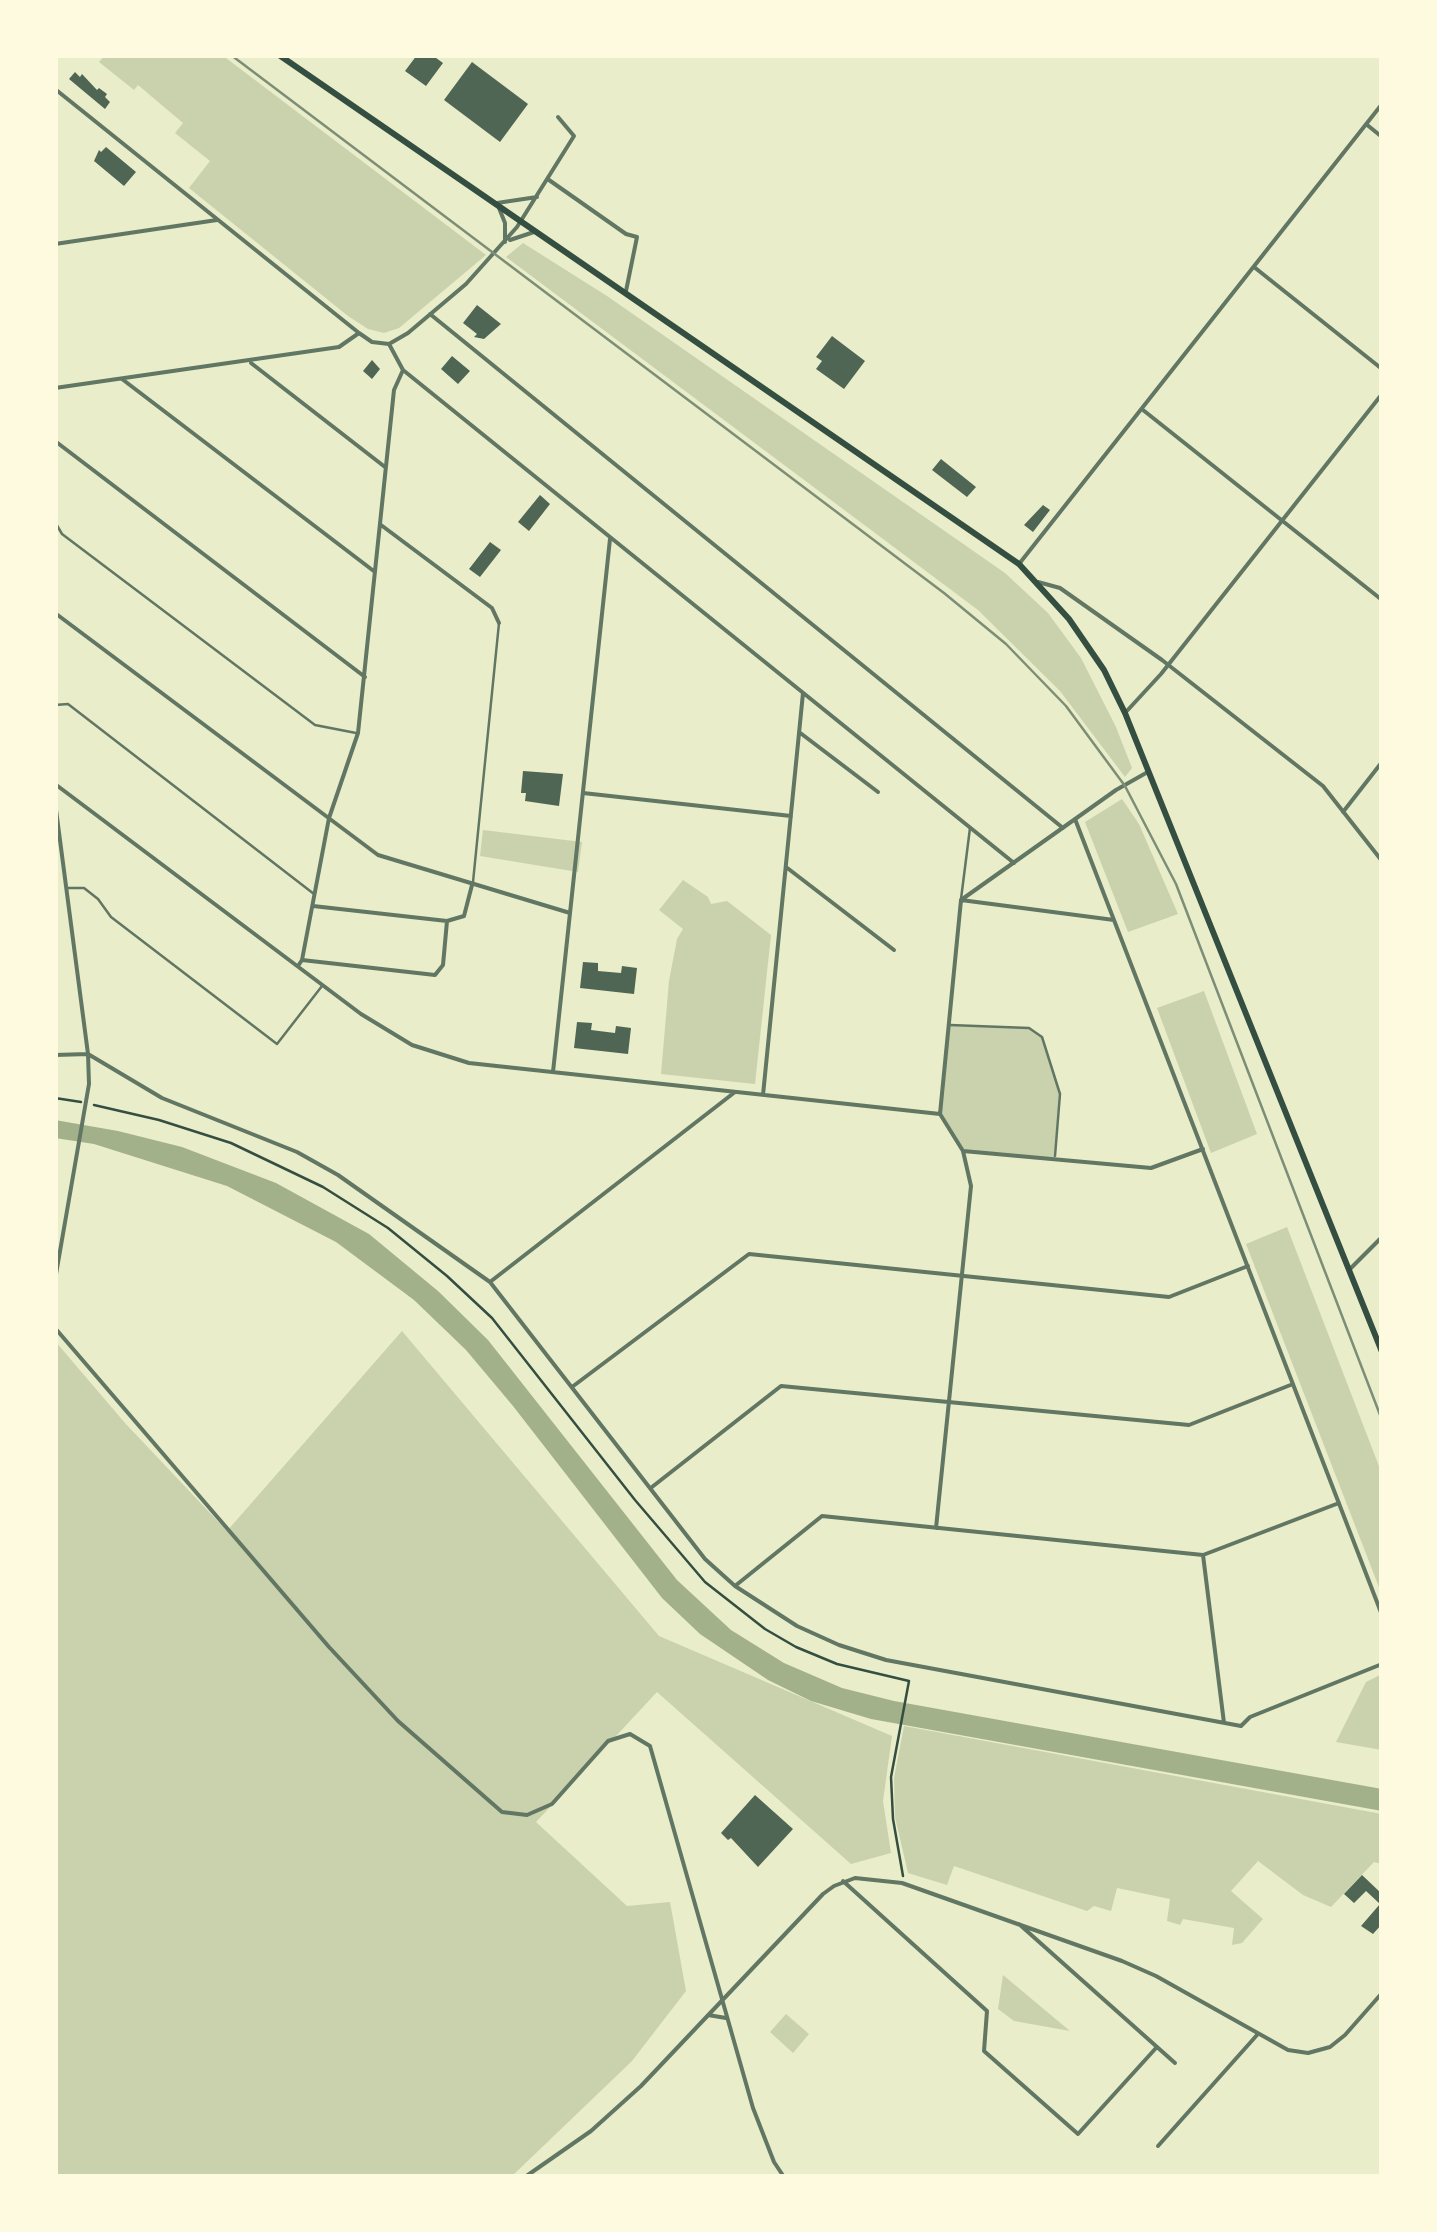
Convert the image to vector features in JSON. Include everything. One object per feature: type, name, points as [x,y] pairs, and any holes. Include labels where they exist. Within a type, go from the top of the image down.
[{"type":"main road","points":[[279,55],[1019,564],[1070,619],[1125,713],[1382,1352]]},
{"type":"street","points":[[55,89],[359,334],[372,342],[389,344],[466,284],[506,242],[574,136],[558,116]]},
{"type":"street","points":[[1019,564],[1382,104]]},
{"type":"street","points":[[1366,124],[1382,137]]},
{"type":"street","points":[[549,180],[626,234],[638,238],[626,291]]},
{"type":"street","points":[[506,242],[505,223],[497,203],[537,197]]},
{"type":"street","points":[[55,244],[217,220]]},
{"type":"street","points":[[506,242],[539,232]]},
{"type":"street","points":[[1254,266],[1382,368]]},
{"type":"street","points":[[430,314],[1062,828]]},
{"type":"street","points":[[55,388],[339,347],[359,334]]},
{"type":"street","points":[[389,344],[404,370],[1014,863]]},
{"type":"street","points":[[250,362],[385,468]]},
{"type":"street","points":[[298,966],[329,818],[358,733],[395,388],[404,370]]},
{"type":"street","points":[[122,379],[375,572]]},
{"type":"street","points":[[1125,713],[1382,394]]},
{"type":"street","points":[[1141,409],[1382,600]]},
{"type":"street","points":[[55,441],[365,677]]},
{"type":"street","points":[[380,524],[492,608],[500,623]]},
{"type":"street","points":[[554,1072],[610,538]]},
{"type":"street","points":[[1038,582],[1060,588],[1168,664],[1323,786],[1382,861]]},
{"type":"street","points":[[55,613],[378,855],[570,913]]},
{"type":"street","points":[[763,1095],[803,693]]},
{"type":"street","points":[[798,732],[878,792]]},
{"type":"street","points":[[1343,812],[1382,762]]},
{"type":"street","points":[[936,1528],[971,1186],[963,1150],[940,1114],[961,900],[1149,772]]},
{"type":"street","points":[[55,784],[361,1014],[412,1045],[468,1063],[940,1114]]},
{"type":"street","points":[[583,793],[791,816]]},
{"type":"street","points":[[55,802],[88,1054],[87,1104],[55,1280]]},
{"type":"street","points":[[1076,819],[1382,1615]]},
{"type":"street","points":[[55,863],[63,861]]},
{"type":"street","points":[[786,866],[894,950]]},
{"type":"street","points":[[313,906],[447,921],[464,916],[473,884]]},
{"type":"street","points":[[961,900],[1114,920]]},
{"type":"street","points":[[302,960],[435,974],[443,965],[447,921]]},
{"type":"street","points":[[55,1055],[88,1054],[162,1098],[297,1152],[490,1282],[705,1559],[735,1586],[797,1626],[863,1654],[1241,1726],[1250,1717],[1382,1664]]},
{"type":"street","points":[[490,1282],[735,1092]]},
{"type":"street","points":[[963,1150],[1151,1168],[1202,1149]]},
{"type":"street","points":[[1346,1270],[1360,1262],[1382,1237]]},
{"type":"street","points":[[572,1387],[749,1254],[1169,1297],[1248,1266]]},
{"type":"street","points":[[55,1328],[398,1721],[502,1812],[528,1815],[552,1804],[608,1742],[630,1734],[650,1746],[753,2108],[784,2177]]},
{"type":"street","points":[[650,1488],[781,1386],[1190,1425],[1293,1384]]},
{"type":"street","points":[[735,1586],[822,1516],[1203,1555],[1339,1503]]},
{"type":"street","points":[[1203,1555],[1224,1723]]},
{"type":"street","points":[[524,2177],[591,2131],[640,2086],[823,1894],[843,1881],[867,1877],[902,1883],[1015,1921],[1156,1976],[1288,2050],[1319,2051],[1345,2035],[1382,1993]]},
{"type":"street","points":[[843,1881],[987,2011],[984,2051],[1078,2134],[1156,2048]]},
{"type":"street","points":[[1015,1921],[1174,2063]]},
{"type":"street","points":[[708,2015],[726,2018]]},
{"type":"street","points":[[1158,2146],[1257,2035]]},
{"type":"lane","points":[[55,522],[62,534],[315,725],[358,733]]},
{"type":"lane","points":[[473,884],[500,623]]},
{"type":"lane","points":[[55,705],[68,704],[315,895]]},
{"type":"lane","points":[[961,900],[970,828]]},
{"type":"lane","points":[[66,888],[84,888],[98,898],[112,917],[277,1044],[322,985]]},
{"type":"lane","points":[[949,1025],[1029,1028],[1042,1037],[1060,1094],[1055,1158]]},
{"type":"path","points":[[55,1098],[159,1120],[231,1143],[322,1187],[388,1228],[492,1318],[657,1528],[705,1582],[765,1629],[796,1647],[837,1664],[909,1682],[891,1789],[902,1883]]},
{"type":"shaded area","points":[[105,55],[222,55],[486,255],[399,328],[384,333],[368,329],[189,188],[210,161],[175,133],[183,123],[138,85],[134,90],[99,62]]},
{"type":"shaded area","points":[[523,243],[607,296],[1005,573],[1048,613],[1081,658],[1132,768],[1125,777],[1060,691],[978,610],[506,257]]},
{"type":"shaded area","points":[[1122,799],[1139,824],[1178,914],[1128,932],[1085,822]]},
{"type":"shaded area","points":[[483,830],[582,842],[578,872],[480,856]]},
{"type":"shaded area","points":[[683,880],[708,897],[711,904],[727,901],[771,935],[755,1084],[661,1074],[669,981],[677,939],[683,929],[659,910]]},
{"type":"shaded area","points":[[1204,991],[1257,1134],[1211,1153],[1157,1008]]},
{"type":"shaded area","points":[[949,1025],[1029,1028],[1042,1037],[1060,1094],[1055,1159],[963,1151],[940,1114]]},
{"type":"shaded area","points":[[55,1120],[182,1147],[276,1183],[369,1234],[438,1291],[488,1340],[677,1580],[731,1630],[784,1663],[842,1688],[894,1701],[1382,1789],[1382,1811],[871,1719],[811,1701],[768,1680],[700,1634],[662,1598],[513,1406],[466,1350],[414,1300],[336,1242],[227,1186],[94,1144],[55,1138]]},
{"type":"shaded area","points":[[1287,1227],[1382,1474],[1382,1595],[1246,1244]]},
{"type":"shaded area","points":[[402,1331],[659,1636],[892,1736],[883,1801],[891,1853],[851,1864],[657,1692],[536,1822],[627,1906],[670,1902],[686,1991],[632,2061],[511,2177],[55,2177],[55,1341],[125,1423],[227,1531]]},
{"type":"shaded area","points":[[1382,1674],[1382,1750],[1336,1742],[1366,1682]]},
{"type":"shaded area","points":[[904,1726],[1382,1814],[1382,1864],[1374,1862],[1331,1907],[1303,1895],[1258,1861],[1231,1891],[1263,1919],[1242,1943],[1232,1945],[1234,1928],[1183,1919],[1180,1925],[1167,1921],[1170,1899],[1117,1888],[1111,1911],[1094,1906],[1087,1911],[954,1866],[947,1885],[908,1873],[895,1817],[894,1778]]},
{"type":"shaded area","points":[[1003,1975],[1070,2031],[1014,2021],[998,2009]]},
{"type":"shaded area","points":[[786,2014],[809,2034],[793,2053],[770,2032]]},
{"type":"building","points":[[417,55],[432,55],[443,63],[426,86],[405,71]]},
{"type":"building","points":[[472,62],[528,104],[500,142],[444,100]]},
{"type":"building","points":[[75,72],[107,94],[110,102],[105,109],[69,79]]},
{"type":"building","points":[[106,147],[136,172],[124,186],[94,161],[99,150]]},
{"type":"building","points":[[477,305],[501,324],[484,339],[474,337],[477,334],[463,323]]},
{"type":"building","points":[[832,336],[865,361],[844,389],[816,369],[822,361],[816,357]]},
{"type":"building","points":[[452,356],[470,371],[458,384],[441,369]]},
{"type":"building","points":[[372,360],[380,369],[372,379],[363,371]]},
{"type":"building","points":[[941,459],[976,487],[967,497],[932,470]]},
{"type":"building","points":[[540,495],[550,504],[529,531],[518,522]]},
{"type":"building","points":[[1043,505],[1050,510],[1033,532],[1024,525]]},
{"type":"building","points":[[490,542],[501,550],[480,577],[469,569]]},
{"type":"building","points":[[523,771],[563,774],[559,806],[525,801],[526,793],[521,793]]},
{"type":"building","points":[[583,962],[598,963],[598,971],[621,973],[622,966],[637,968],[634,994],[580,988]]},
{"type":"building","points":[[577,1022],[592,1023],[591,1030],[615,1033],[616,1026],[631,1028],[628,1054],[574,1048]]},
{"type":"building","points":[[755,1795],[793,1829],[758,1867],[731,1838],[728,1840],[721,1833]]},
{"type":"building","points":[[1362,1875],[1382,1894],[1382,1924],[1373,1934],[1361,1926],[1380,1904],[1366,1891],[1354,1903],[1344,1894]]},
{"type":"railway","points":[[231,55],[944,593],[1006,644],[1066,706],[1125,786],[1176,884],[1382,1420]]}]
